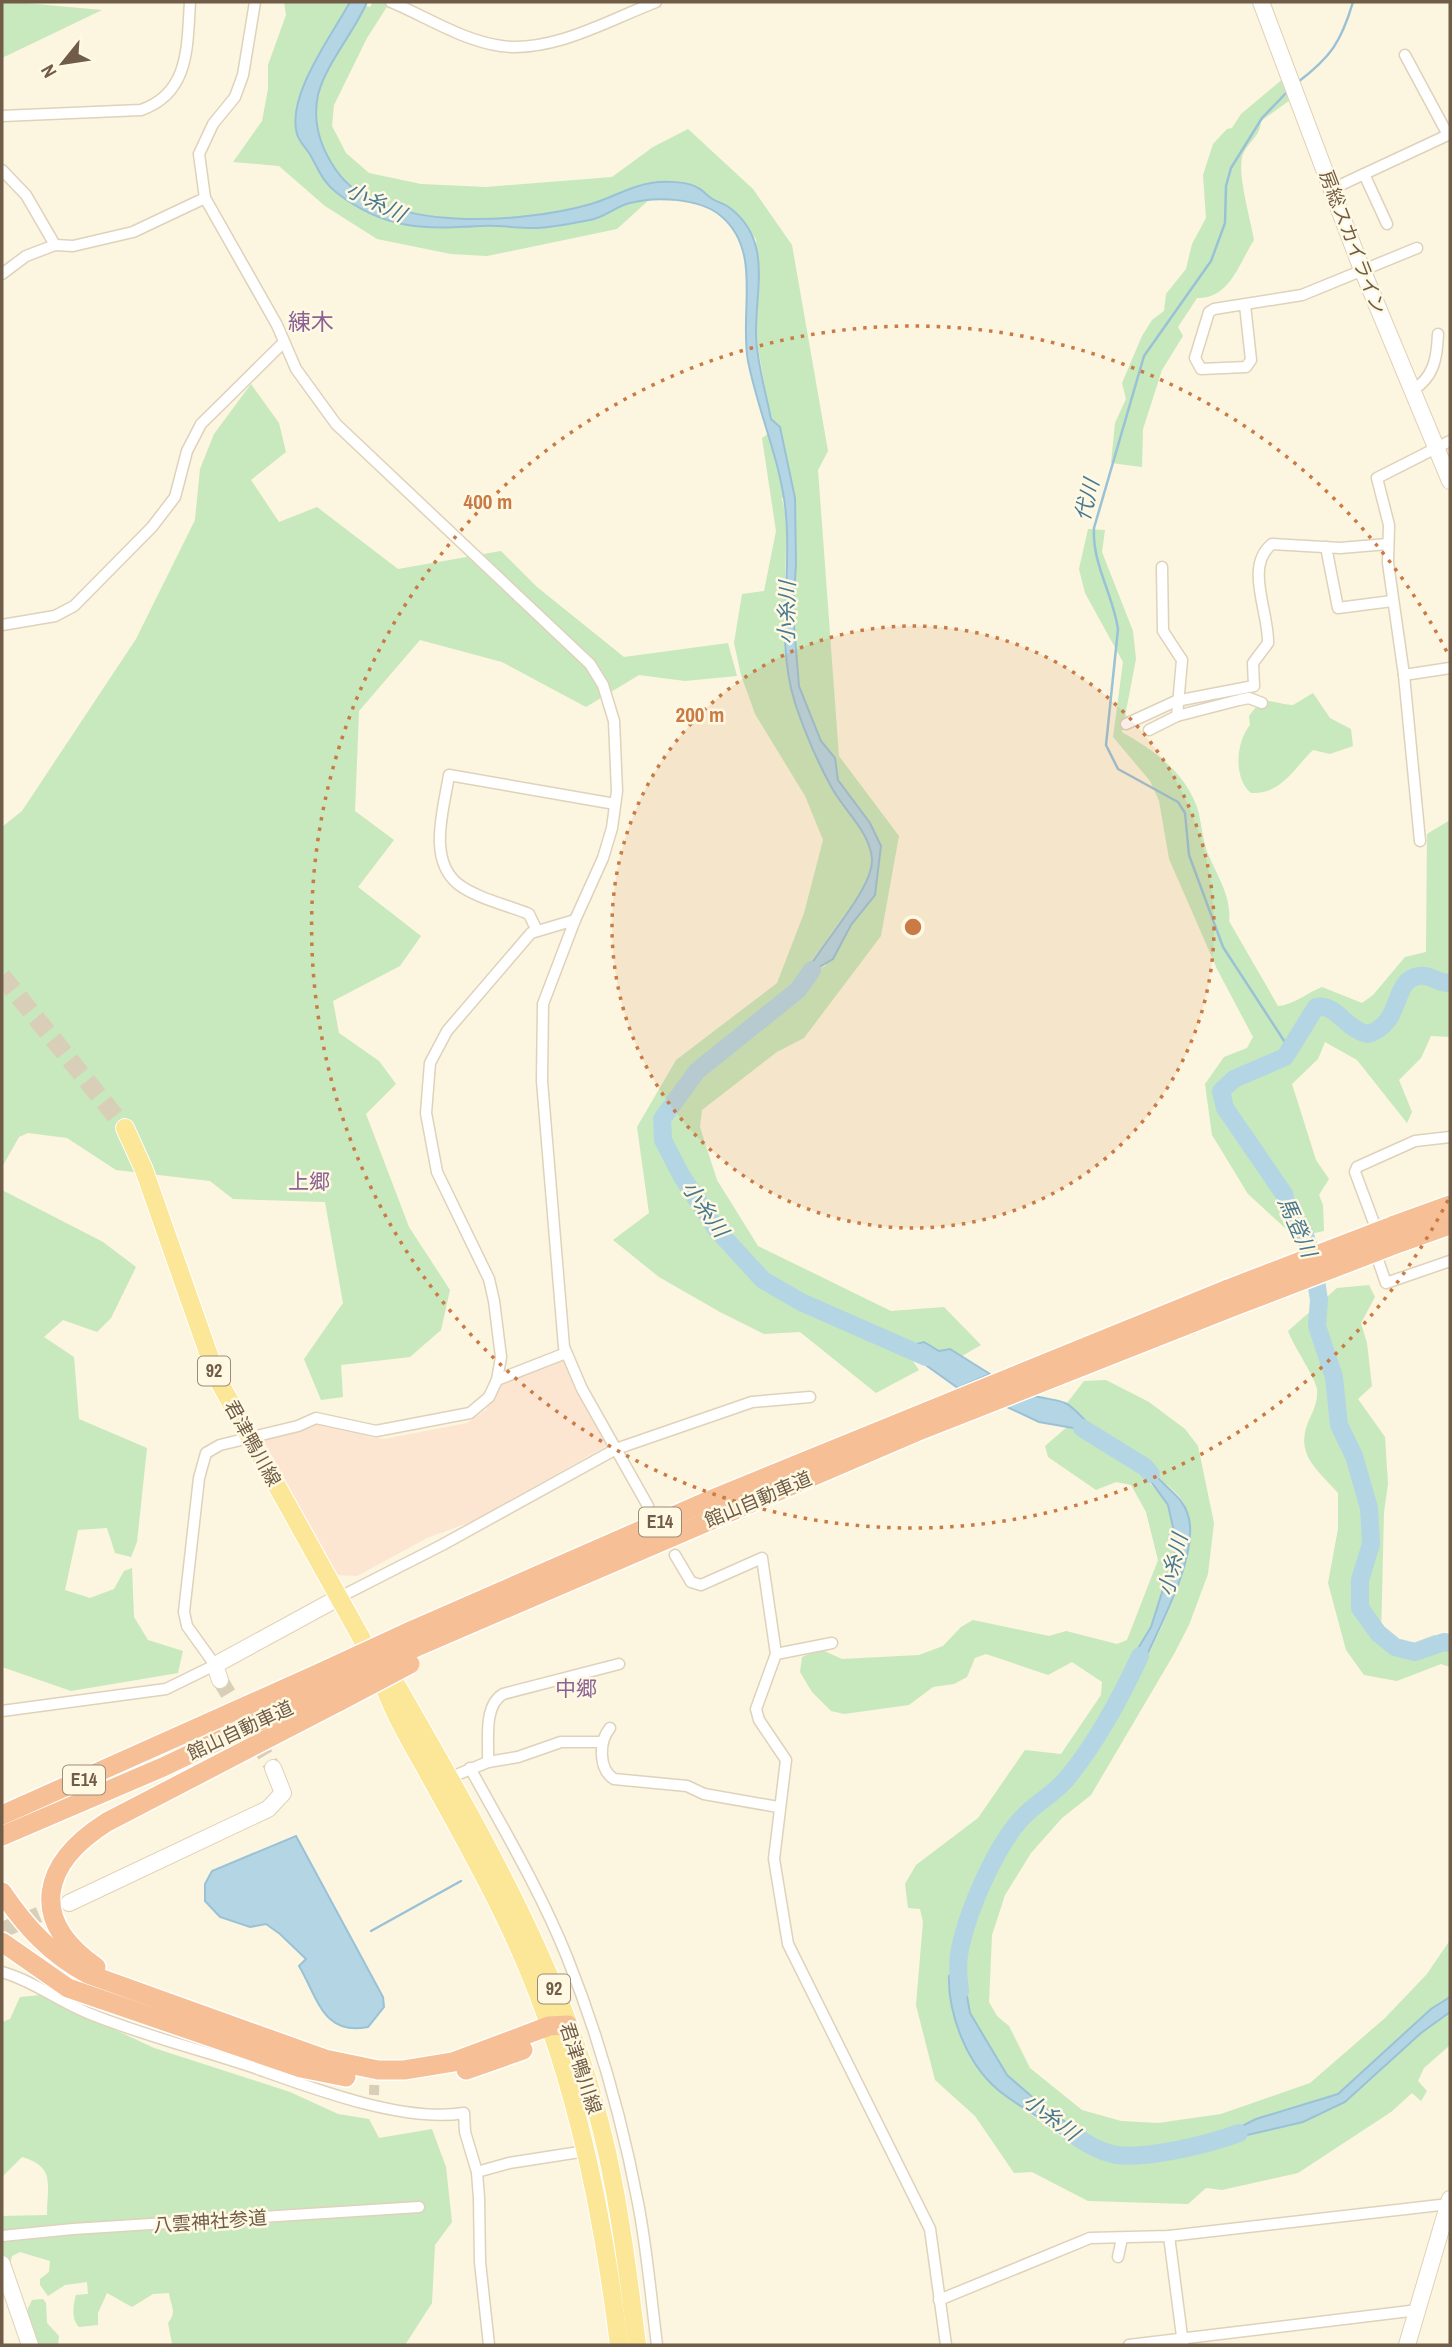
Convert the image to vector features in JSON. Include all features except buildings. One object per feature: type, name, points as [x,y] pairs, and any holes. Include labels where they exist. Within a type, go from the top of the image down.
[{"type":"highway","name":"館山自動車道","points":[[2,1836],[163,1766],[420,1643],[912,1425],[1232,1298],[1450,1205]]},
{"type":"highway","name":"館山自動車道","points":[[1388,1231],[1450,1225]]},
{"type":"highway","name":"館山自動車道","points":[[420,1643],[551,1589],[912,1425]]},
{"type":"highway","points":[[125,1988],[77,1954],[63,1938],[55,1920],[51,1893],[56,1872],[67,1853],[83,1837],[331,1687],[420,1643]]},
{"type":"highway","name":"館山自動車道","points":[[2,1815],[167,1744],[331,1687]]},
{"type":"highway","points":[[2,1804],[167,1744]]},
{"type":"highway","points":[[2,1892],[35,1935],[59,1956],[88,1974],[325,2059],[378,2070],[404,2070],[453,2063],[557,2030]]},
{"type":"highway","points":[[2,1911],[25,1938],[105,2002]]},
{"type":"highway","points":[[2,1942],[56,1982],[105,2002],[301,2068],[372,2081],[412,2082],[449,2075],[557,2030]]},
{"type":"main road","name":"君津鴨川線","points":[[125,1128],[144,1170],[217,1378],[378,1668],[390,1705],[508,1924],[557,2030],[607,2150],[622,2228],[637,2345]]},
{"type":"main road","name":"君津鴨川線","points":[[378,1668],[397,1686],[512,1893],[557,2030],[586,2151],[609,2261],[619,2345]]},
{"type":"street","points":[[2,116],[141,110],[160,103],[169,96],[186,55],[190,2]]},
{"type":"street","points":[[255,2],[243,75],[235,97],[213,124],[199,154],[205,198],[277,324],[296,369],[336,424],[362,452],[447,526],[590,664],[603,685],[614,721],[618,754],[615,804],[603,858],[575,920],[543,1004],[541,1044],[559,1307],[566,1353],[649,1506]]},
{"type":"street","points":[[394,2],[437,25],[502,46],[548,43],[656,2]]},
{"type":"street","points":[[621,2],[628,13]]},
{"type":"street","name":"房総スカイライン","points":[[1261,2],[1332,189],[1413,390],[1444,445],[1450,481]]},
{"type":"street","points":[[1332,189],[1449,134],[1405,55]]},
{"type":"street","points":[[2,174],[26,195],[55,245]]},
{"type":"street","points":[[1364,174],[1387,224]]},
{"type":"street","points":[[2,275],[26,256],[55,245],[73,246],[133,232],[205,198]]},
{"type":"street","points":[[1245,305],[1251,360],[1246,367],[1201,369],[1195,358],[1209,313],[1214,309],[1302,295],[1417,248]]},
{"type":"street","points":[[1413,390],[1426,382],[1433,368],[1438,334]]},
{"type":"street","points":[[2,625],[55,616],[74,606],[143,537],[169,510],[187,451],[201,424],[283,343]]},
{"type":"street","points":[[1420,841],[1404,675],[1392,601],[1389,526],[1377,478],[1444,445]]},
{"type":"street","points":[[1126,724],[1177,701],[1254,686],[1253,663],[1269,643],[1258,565],[1263,551],[1272,544],[1326,547],[1388,544]]},
{"type":"street","points":[[1326,547],[1338,608],[1392,601]]},
{"type":"street","points":[[1162,567],[1163,631],[1182,660],[1177,716]]},
{"type":"street","points":[[1404,675],[1450,668]]},
{"type":"street","points":[[1149,730],[1177,716],[1249,698],[1262,703]]},
{"type":"street","points":[[537,931],[529,914],[460,885],[448,872],[439,838],[449,775],[615,804]]},
{"type":"street","points":[[217,1673],[185,1618],[199,1478],[206,1453],[220,1445],[298,1426],[316,1418],[376,1431],[470,1413],[489,1397],[497,1380],[500,1357],[494,1301],[489,1279],[437,1172],[426,1113],[430,1063],[447,1031],[531,933],[575,920]]},
{"type":"street","points":[[1388,1231],[1355,1172],[1357,1167],[1415,1141],[1450,1138]]},
{"type":"street","points":[[1379,1263],[1386,1283],[1450,1261]]},
{"type":"street","points":[[497,1380],[566,1353]]},
{"type":"street","points":[[2,1712],[166,1689],[217,1673],[338,1598],[442,1545],[616,1449],[752,1402],[810,1397]]},
{"type":"street","points":[[675,1555],[691,1582],[701,1585],[762,1559],[776,1654],[756,1709],[759,1720],[786,1760],[778,1807],[774,1859],[788,1944],[930,2229],[946,2345]]},
{"type":"street","points":[[776,1654],[832,1643]]},
{"type":"street","points":[[488,1762],[491,1708],[495,1699],[503,1694],[619,1664]]},
{"type":"street","points":[[610,1728],[602,1742],[604,1766],[608,1775],[614,1779],[687,1786],[704,1794],[778,1807]]},
{"type":"street","points":[[449,1778],[488,1762],[518,1757],[561,1742],[602,1742]]},
{"type":"street","points":[[69,1903],[268,1810],[283,1793],[273,1768]]},
{"type":"street","points":[[470,1768],[530,1878],[566,1955],[590,2018],[614,2094],[639,2206],[657,2345]]},
{"type":"street","points":[[2,1972],[32,1982],[91,2015],[155,2038],[261,2070],[294,2084],[373,2099],[418,2114],[443,2116],[464,2113],[465,2132],[477,2172],[480,2262],[489,2345]]},
{"type":"street","points":[[477,2172],[586,2151]]},
{"type":"street","points":[[939,2300],[1090,2238],[1169,2236],[1449,2202],[1407,2345]]},
{"type":"street","name":"八雲神社参道","points":[[2,2236],[419,2207]]},
{"type":"street","points":[[1169,2236],[1183,2342]]},
{"type":"street","points":[[1118,2257],[1122,2238]]},
{"type":"street","points":[[2,2264],[30,2345]]},
{"type":"street","points":[[1129,2345],[1183,2342],[1418,2310]]},
{"type":"shaded area","points":[[562,1359],[608,1445],[473,1521],[427,1538],[357,1576],[334,1575],[257,1441],[316,1422],[334,1423],[384,1439],[467,1423],[486,1410],[499,1386]]},
{"type":"green space","points":[[2,2],[14,2],[102,10],[2,58]]},
{"type":"green space","points":[[284,2],[347,2],[370,7],[373,2],[390,2],[367,38],[334,105],[332,126],[346,153],[369,173],[421,184],[486,187],[612,177],[653,147],[688,129],[753,189],[792,245],[828,451],[818,470],[839,756],[899,836],[881,936],[804,1038],[777,1052],[702,1110],[700,1127],[717,1180],[758,1246],[891,1311],[944,1307],[981,1345],[962,1356],[950,1349],[939,1352],[924,1342],[906,1351],[919,1370],[876,1393],[800,1332],[764,1334],[659,1277],[613,1240],[649,1213],[637,1127],[676,1060],[777,983],[804,913],[823,840],[805,796],[755,714],[741,675],[734,643],[742,594],[764,591],[776,531],[762,438],[780,426],[771,420],[756,337],[759,278],[756,239],[730,208],[703,194],[662,188],[617,229],[487,256],[451,254],[377,239],[325,206],[279,166],[233,162],[262,121],[268,89],[268,65],[286,15]],"holes":[[[791,477],[796,564],[793,613],[799,686],[821,741],[835,758],[838,780],[881,846],[875,895],[851,925],[825,966],[816,969],[799,988],[814,958],[862,890],[873,863],[868,841],[833,790],[814,749],[795,703],[790,681],[784,612],[787,519],[782,499]]]},
{"type":"green space","points":[[1284,78],[1290,100],[1261,121],[1259,131],[1245,150],[1241,162],[1254,240],[1226,286],[1218,293],[1197,298],[1178,327],[1183,336],[1162,370],[1143,429],[1142,467],[1111,463],[1115,423],[1126,399],[1122,383],[1142,336],[1152,320],[1164,311],[1166,294],[1186,269],[1192,244],[1206,218],[1203,175],[1213,144],[1227,129],[1232,128],[1241,114]]},
{"type":"green space","points":[[251,384],[279,423],[286,452],[251,480],[279,522],[317,507],[398,569],[501,551],[537,587],[624,657],[728,643],[737,676],[685,681],[639,675],[586,707],[502,662],[420,640],[359,711],[355,811],[394,840],[358,887],[421,936],[400,966],[333,1001],[339,1033],[379,1061],[396,1084],[366,1114],[409,1227],[450,1290],[441,1330],[410,1357],[341,1365],[343,1397],[321,1400],[304,1359],[343,1303],[325,1202],[233,1199],[210,1181],[116,1170],[67,1138],[28,1133],[19,1137],[2,1167],[2,827],[22,811],[136,639],[195,520],[200,469],[214,434]]},
{"type":"green space","points":[[1088,529],[1105,530],[1102,552],[1133,631],[1136,659],[1122,732],[1166,762],[1191,794],[1199,813],[1206,848],[1226,895],[1229,921],[1278,1006],[1295,1001],[1322,987],[1362,1003],[1373,995],[1405,957],[1426,952],[1427,834],[1450,820],[1450,1037],[1431,1036],[1421,1058],[1399,1080],[1412,1112],[1407,1123],[1357,1060],[1325,1042],[1318,1059],[1292,1084],[1316,1160],[1329,1179],[1319,1195],[1323,1205],[1324,1231],[1295,1237],[1248,1194],[1212,1135],[1205,1084],[1224,1057],[1247,1048],[1253,1037],[1217,969],[1169,859],[1159,801],[1150,781],[1113,737],[1123,662],[1085,593],[1079,569]]},
{"type":"green space","points":[[1313,693],[1330,718],[1351,729],[1353,746],[1330,754],[1313,750],[1279,785],[1271,790],[1251,793],[1241,778],[1238,760],[1245,732],[1250,725],[1249,716],[1265,702],[1293,705]]},
{"type":"green space","points":[[2,1190],[103,1242],[136,1267],[111,1318],[97,1332],[63,1320],[44,1337],[74,1357],[79,1419],[147,1448],[137,1542],[131,1557],[115,1553],[107,1528],[78,1530],[65,1590],[90,1598],[114,1589],[124,1571],[132,1568],[134,1617],[148,1640],[183,1651],[178,1673],[71,1691],[2,1667]]},
{"type":"green space","points":[[1369,1285],[1375,1297],[1361,1323],[1367,1343],[1372,1386],[1358,1399],[1385,1437],[1388,1484],[1384,1512],[1381,1636],[1403,1647],[1434,1635],[1450,1636],[1450,1667],[1441,1664],[1397,1681],[1364,1675],[1346,1650],[1328,1583],[1338,1529],[1338,1493],[1306,1452],[1305,1432],[1315,1405],[1317,1389],[1288,1331],[1337,1288]]},
{"type":"green space","points":[[1106,1380],[1149,1402],[1185,1429],[1198,1446],[1214,1523],[1208,1574],[1189,1625],[1174,1654],[1091,1795],[1062,1818],[1031,1853],[1005,1895],[992,1935],[989,2002],[997,2016],[1009,2026],[1030,2068],[1082,2110],[1121,2121],[1158,2123],[1221,2114],[1310,2083],[1385,2018],[1427,1974],[1450,1940],[1450,1997],[1431,2009],[1338,2094],[1217,2142],[1303,2122],[1345,2102],[1421,2033],[1450,2012],[1450,2045],[1424,2068],[1418,2081],[1427,2091],[1421,2101],[1412,2093],[1391,2112],[1298,2173],[1222,2190],[1206,2188],[1188,2204],[1088,2201],[1032,2172],[1014,2173],[975,2116],[935,2080],[916,2005],[923,1922],[920,1909],[908,1908],[905,1884],[916,1865],[978,1818],[1025,1750],[1061,1754],[1101,1695],[1102,1682],[1072,1662],[1048,1675],[986,1654],[975,1658],[967,1677],[954,1684],[933,1687],[909,1705],[844,1714],[831,1711],[812,1692],[800,1672],[802,1657],[820,1649],[842,1659],[919,1655],[943,1646],[961,1627],[973,1620],[1049,1636],[1066,1631],[1117,1644],[1127,1640],[1158,1560],[1146,1512],[1131,1485],[1116,1482],[1096,1490],[1048,1457],[1045,1446],[1067,1427],[1083,1432],[1090,1424],[1080,1418],[1067,1403],[1084,1381]],"holes":[[[1133,1460],[1176,1493],[1186,1510],[1189,1533],[1179,1585],[1137,1677],[1138,1651],[1156,1615],[1167,1583],[1175,1532],[1173,1517],[1167,1504],[1133,1464]],[[965,1985],[970,2013],[1007,2075],[1053,2115],[1081,2132],[1090,2144],[1080,2145],[1067,2141],[1009,2097],[980,2067],[968,2049],[950,2001]]]},
{"type":"green space","points":[[41,1995],[154,2048],[290,2092],[338,2114],[369,2119],[379,2138],[432,2129],[446,2167],[452,2222],[435,2245],[432,2303],[405,2345],[170,2345],[172,2343],[168,2323],[173,2311],[169,2293],[153,2294],[132,2307],[107,2293],[98,2313],[98,2325],[79,2327],[74,2316],[74,2303],[76,2295],[88,2294],[87,2282],[65,2285],[48,2296],[40,2285],[40,2279],[49,2272],[50,2261],[20,2252],[12,2256],[9,2270],[2,2271],[2,2216],[47,2215],[47,2178],[40,2166],[22,2157],[2,2177],[2,2022],[10,2019],[20,1997]]},
{"type":"green space","points":[[43,2299],[46,2303],[47,2323],[59,2336],[58,2345],[32,2345],[25,2315],[32,2300]]},
{"type":"water","points":[[350,2],[367,2],[322,83],[316,115],[326,153],[336,170],[357,191],[385,205],[419,214],[493,219],[563,211],[651,183],[682,183],[700,189],[730,208],[752,235],[759,267],[756,318],[758,357],[771,419],[780,427],[795,498],[796,564],[793,613],[799,686],[821,741],[835,758],[838,780],[870,823],[881,846],[875,895],[851,925],[833,959],[816,969],[798,990],[815,959],[863,888],[870,873],[872,859],[867,840],[833,790],[817,759],[795,703],[789,679],[785,633],[787,539],[784,496],[748,361],[746,265],[742,247],[734,230],[721,216],[702,205],[677,200],[641,201],[625,205],[595,219],[533,228],[407,225],[373,215],[355,205],[333,189],[323,177],[298,138],[295,119],[304,84]]},
{"type":"water","points":[[924,1342],[939,1351],[950,1349],[990,1374],[958,1388],[906,1351],[905,1347]]},
{"type":"water","points":[[1032,1395],[1069,1405],[1100,1439],[1079,1429],[1039,1422],[1005,1406]]},
{"type":"water","points":[[1133,1460],[1146,1465],[1180,1500],[1188,1515],[1190,1532],[1182,1574],[1137,1677],[1130,1677],[1134,1655],[1151,1627],[1177,1545],[1168,1505],[1149,1479],[1133,1464]]},
{"type":"water","points":[[296,1836],[383,1997],[384,2007],[368,2027],[341,2026],[331,2020],[317,2002],[299,1966],[306,1959],[280,1934],[266,1924],[250,1927],[220,1917],[205,1901],[205,1884],[212,1871]]},
{"type":"water","points":[[957,1969],[965,1985],[970,2013],[1007,2075],[1053,2115],[1075,2127],[1090,2144],[1088,2148],[1066,2137],[1003,2094],[977,2066],[961,2037],[952,2006],[949,1976]]},
{"type":"water","points":[[1450,1997],[1450,2012],[1421,2033],[1345,2102],[1303,2122],[1217,2142],[1216,2139],[1256,2119],[1338,2094],[1431,2009]]},
{"type":"waterway","name":"代川","points":[[1298,82],[1319,65],[1333,48],[1344,28],[1353,2]]},
{"type":"waterway","name":"代川","points":[[1288,91],[1262,118],[1231,168],[1226,186],[1225,223],[1211,261],[1144,356],[1094,528],[1094,541],[1118,629],[1106,745],[1118,769],[1178,802],[1185,813],[1189,855],[1223,947],[1290,1050]]},
{"type":"waterway","name":"小糸川","points":[[812,970],[798,990],[697,1071],[662,1119],[663,1140],[681,1175],[717,1230],[763,1280],[801,1302],[926,1357]]},
{"type":"waterway","name":"馬登川","points":[[1450,983],[1423,976],[1410,979],[1404,985],[1387,1021],[1368,1034],[1353,1028],[1329,1009],[1316,1007],[1285,1057],[1234,1079],[1221,1091],[1225,1108],[1284,1194],[1288,1209],[1304,1232],[1313,1261],[1319,1300],[1317,1326],[1334,1377],[1339,1425],[1354,1456],[1369,1508],[1371,1544],[1360,1580],[1360,1608],[1378,1633],[1395,1647],[1415,1652],[1444,1642],[1450,1643]]},
{"type":"waterway","name":"小糸川","points":[[1082,1428],[1145,1467],[1151,1474]]},
{"type":"waterway","name":"小糸川","points":[[960,1991],[958,1960],[964,1933],[994,1859],[1014,1827],[1059,1787],[1080,1762],[1108,1718],[1140,1656]]},
{"type":"waterway","points":[[371,1931],[461,1881]]},
{"type":"waterway","name":"小糸川","points":[[1069,2132],[1104,2152],[1130,2156],[1179,2150],[1239,2133]]},
{"type":"tunnel","points":[[2,976],[125,1128]]},
{"type":"tunnel","points":[[1184,1297],[1190,1335]]},
{"type":"tunnel","points":[[220,1680],[273,1768]]},
{"type":"tunnel","points":[[2,1930],[60,1906]]},
{"type":"tunnel","points":[[374,2095],[375,2059]]},
{"type":"district","name":"練木","points":[[311,322]]},
{"type":"district","name":"上郷","points":[[309,1182]]},
{"type":"district","name":"中郷","points":[[576,1689]]}]
